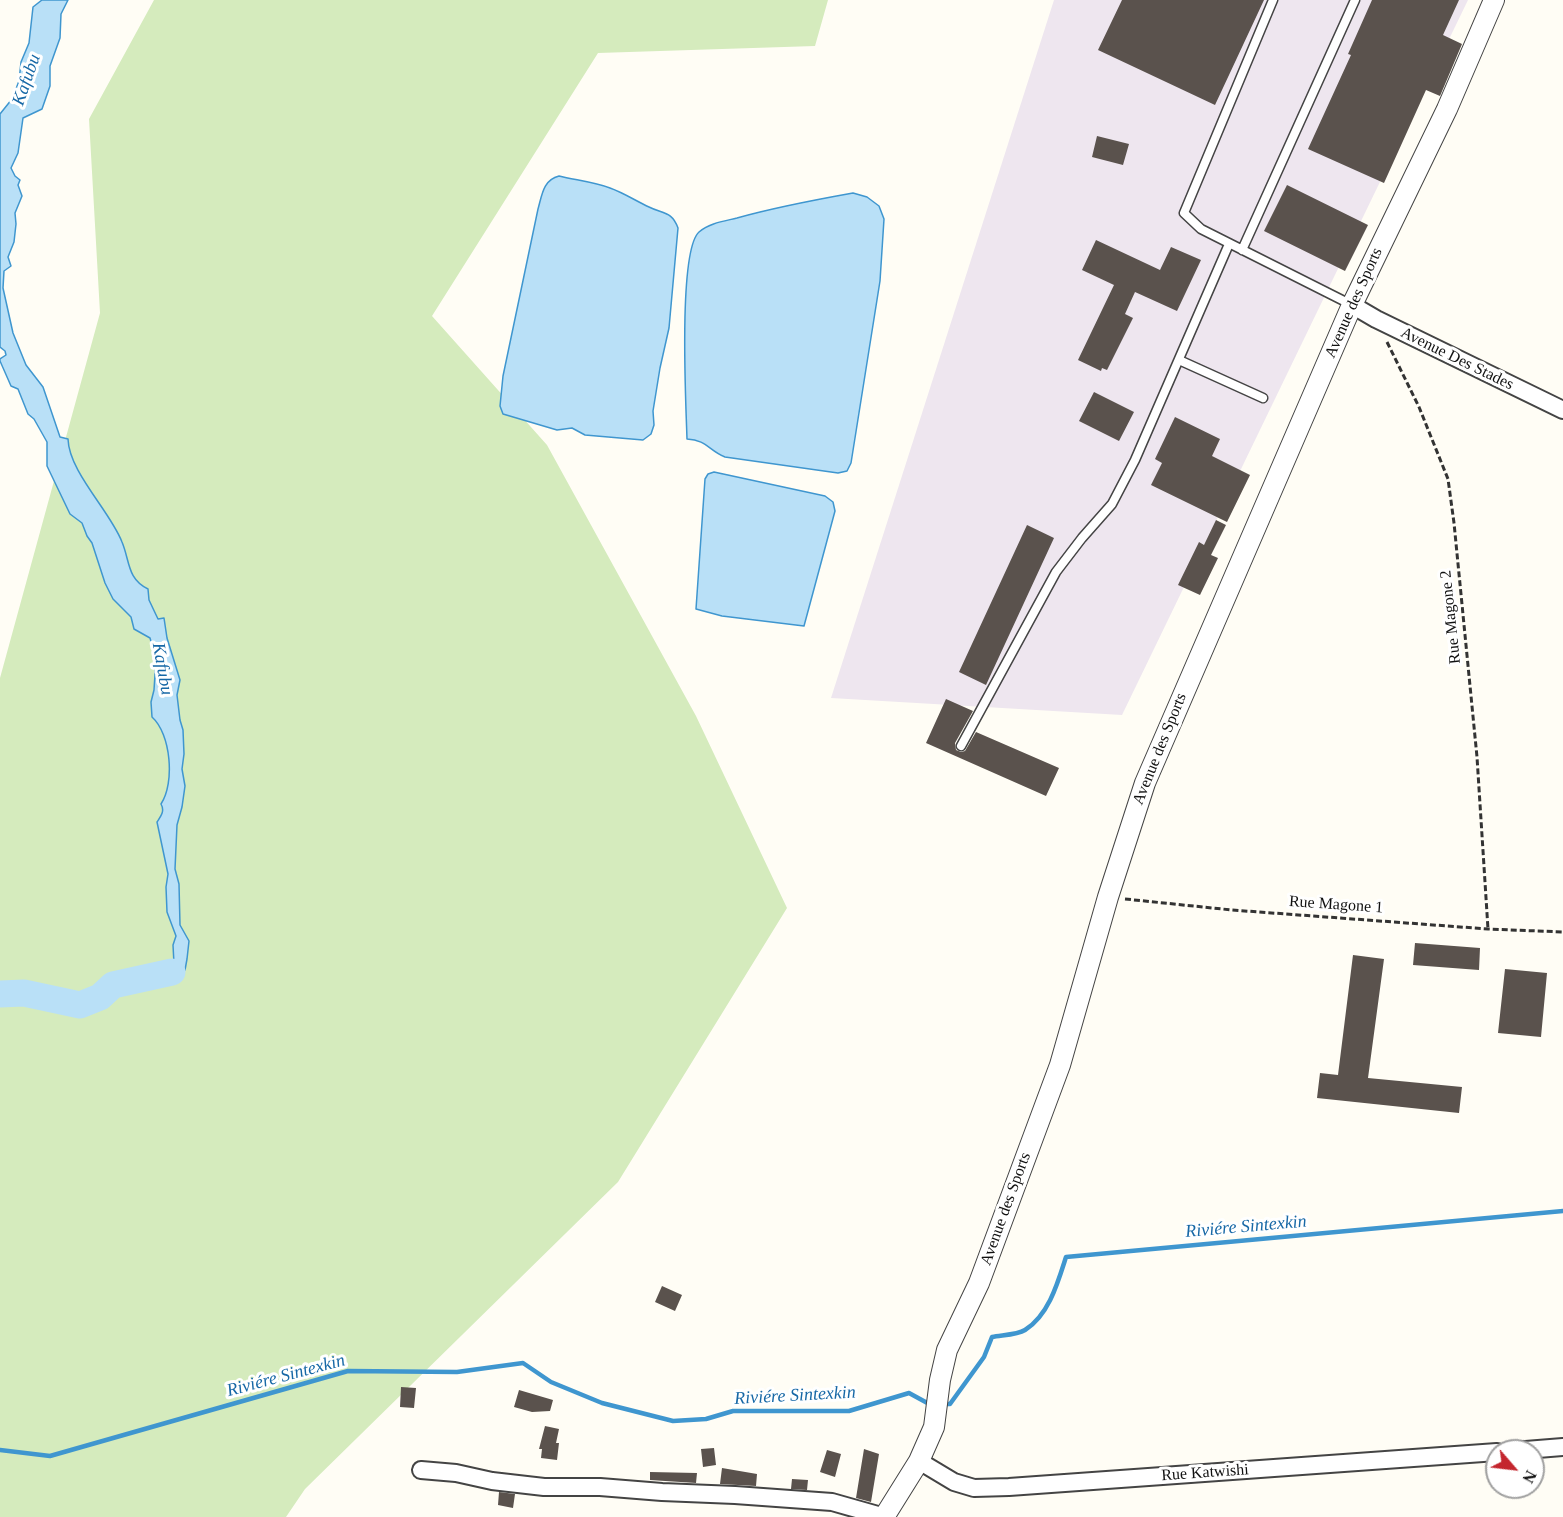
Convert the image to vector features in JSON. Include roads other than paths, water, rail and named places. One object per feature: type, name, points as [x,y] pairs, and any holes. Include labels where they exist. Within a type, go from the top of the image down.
[{"type":"street","name":"Avenue des Sports","points":[[885,1517],[919,1461],[934,1427],[941,1372],[947,1350],[979,1283],[1060,1065],[1108,897],[1145,783],[1352,305],[1447,109],[1494,0]]},
{"type":"street","name":"Avenue Des Stades","points":[[1352,305],[1376,319],[1563,410]]},
{"type":"street","points":[[1545,1448],[1563,1447]]},
{"type":"street","name":"Rue Katwishi","points":[[919,1461],[954,1482],[974,1488],[1485,1453]]},
{"type":"street","points":[[421,1470],[456,1473],[492,1481],[544,1487],[600,1486],[832,1502],[885,1517]]},
{"type":"lane","points":[[1274,0],[1184,213],[1201,229],[1352,305]]},
{"type":"lane","points":[[1242,250],[1355,0]]},
{"type":"lane","points":[[961,746],[1056,572],[1112,504],[1135,460],[1229,244]]},
{"type":"lane","points":[[1179,360],[1263,398]]},
{"type":"water","points":[[42,0],[68,0],[61,14],[60,38],[50,66],[50,86],[42,109],[23,118],[18,153],[11,168],[20,180],[18,185],[22,196],[15,213],[14,242],[8,257],[11,266],[4,271],[3,288],[13,333],[26,365],[43,387],[60,437],[68,439],[75,465],[116,530],[133,575],[141,585],[148,589],[149,600],[158,619],[164,618],[167,638],[180,680],[177,695],[183,730],[182,769],[185,786],[177,825],[175,869],[179,884],[180,925],[189,941],[185,970],[175,980],[151,987],[129,980],[126,971],[169,970],[174,964],[173,945],[176,936],[167,912],[168,874],[157,822],[163,811],[161,804],[168,784],[169,759],[163,735],[152,717],[151,702],[156,659],[150,638],[134,629],[131,617],[113,599],[105,583],[92,543],[82,523],[70,514],[47,466],[47,442],[34,419],[28,414],[18,389],[11,386],[0,361],[6,355],[0,347],[0,114],[12,99],[19,81],[21,62],[29,43],[33,7]]},
{"type":"water","points":[[559,176],[615,190],[670,216],[678,228],[669,328],[653,411],[654,425],[651,434],[643,440],[585,435],[572,428],[557,430],[503,414],[500,406],[503,376],[542,193],[550,181]]},
{"type":"water","points":[[853,193],[867,197],[879,206],[884,219],[880,281],[851,463],[847,471],[838,473],[725,457],[703,443],[687,439],[686,297],[692,245],[699,232],[707,226],[722,221]]},
{"type":"water","points":[[714,472],[825,496],[833,502],[835,511],[804,626],[722,616],[696,609],[705,479],[708,474]]},
{"type":"waterway","name":"Kafubu","points":[[0,994],[24,993],[80,1005],[100,997],[113,985],[172,972]]},
{"type":"waterway","name":"Riviére Sintexkin","points":[[942,1404],[950,1404],[984,1357],[992,1337],[1022,1332],[1040,1316],[1052,1297],[1066,1257],[1563,1211]]},
{"type":"waterway","name":"Riviére Sintexkin","points":[[0,1450],[50,1456],[348,1371],[457,1372],[523,1363],[551,1382],[602,1403],[673,1421],[706,1419],[733,1411],[849,1411],[909,1393],[931,1405]]}]
